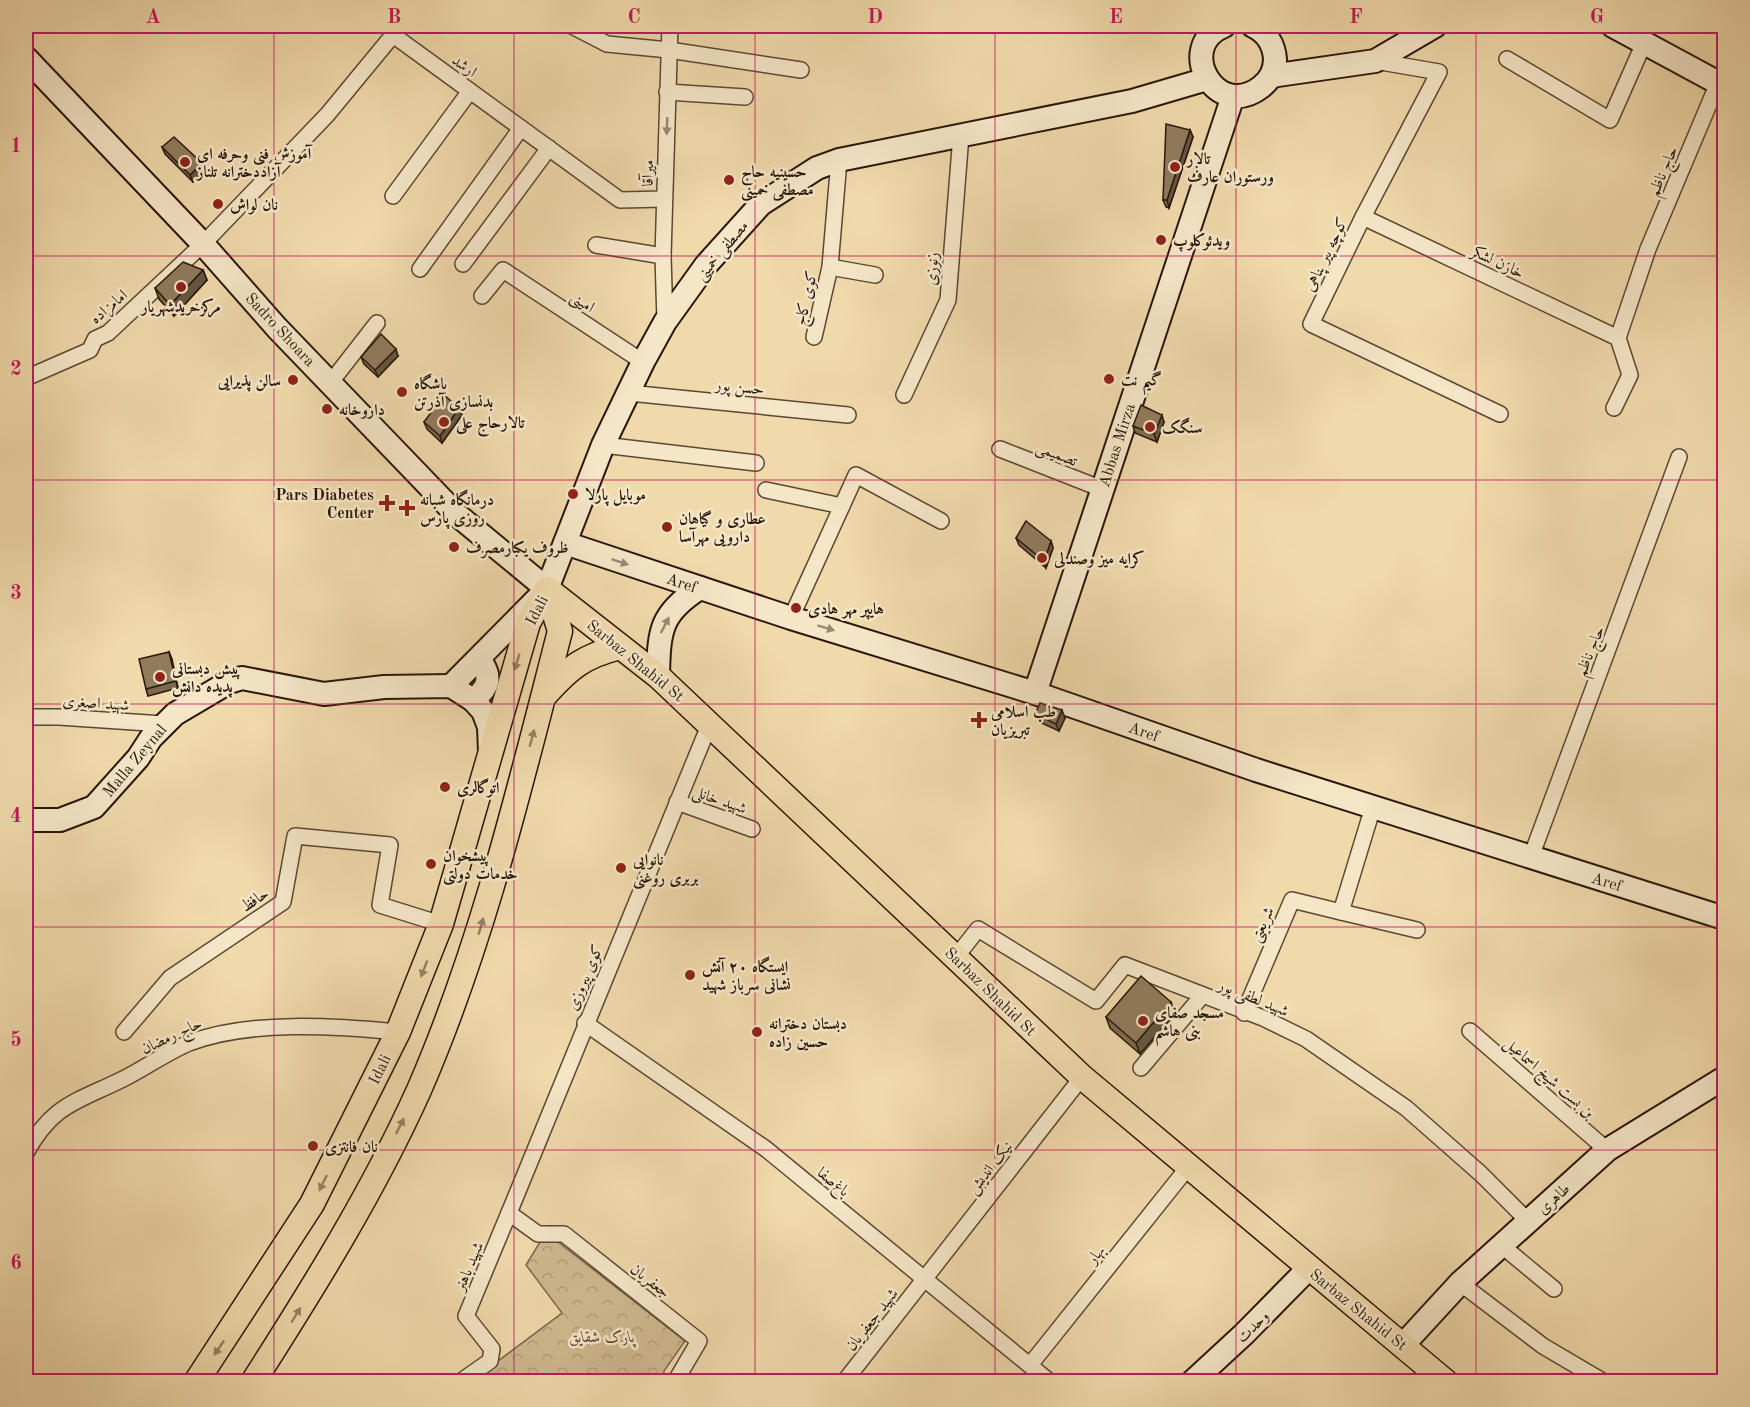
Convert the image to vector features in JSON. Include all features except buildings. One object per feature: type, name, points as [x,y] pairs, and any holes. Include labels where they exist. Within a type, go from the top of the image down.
[{"type":"main road","points":[[1224,26],[1210,34],[1204,45],[1202,62],[1207,79],[1218,90],[1233,96],[1256,91],[1271,76],[1375,62],[1435,26]]},
{"type":"main road","points":[[1254,26],[1271,42],[1274,52],[1271,76]]},
{"type":"main road","points":[[1613,26],[1721,85]]},
{"type":"main road","name":"Sadro Shoara","points":[[26,58],[203,244],[277,328],[456,514],[547,589]]},
{"type":"main road","name":"مصطفی خمینی","points":[[547,589],[603,445],[665,322],[706,265],[761,204],[817,168],[839,160],[1132,101],[1207,79]]},
{"type":"main road","name":"Abbas Mirza","points":[[1035,693],[1233,96]]},
{"type":"main road","name":"Aref","points":[[565,543],[791,618],[1035,693],[1256,770],[1725,918]]},
{"type":"main road","points":[[658,676],[660,633],[680,600],[700,588]]},
{"type":"main road","points":[[490,758],[489,728],[483,711],[472,700],[451,686],[547,589]]},
{"type":"main road","name":"Sarbaz Shahid St","points":[[547,589],[658,676],[710,723],[1082,1077],[1446,1382]]},
{"type":"main road","name":"Idali","points":[[253,1382],[349,1228],[418,1090],[479,934],[560,631],[547,589]]},
{"type":"main road","name":"Idali","points":[[196,1382],[312,1204],[398,1032],[441,924],[528,623],[547,589]]},
{"type":"main road","points":[[543,696],[579,662],[595,654],[620,647]]},
{"type":"main road","points":[[472,700],[486,689],[489,681],[488,670],[479,659]]},
{"type":"main road","name":"Malla Zeynal","points":[[26,820],[60,820],[94,807],[163,724],[190,704],[229,682],[242,678],[324,694],[384,687],[451,686]]},
{"type":"main road","name":"طاهری","points":[[1403,1345],[1460,1283],[1607,1150],[1725,1078]]},
{"type":"main road","name":"وحدت","points":[[1192,1382],[1244,1335],[1309,1268]]},
{"type":"street","points":[[572,26],[607,44],[669,50],[801,70]]},
{"type":"street","name":"میرآقا","points":[[665,322],[663,256],[670,26]]},
{"type":"street","name":"ارشد","points":[[203,244],[327,115],[393,35],[620,200],[664,199]]},
{"type":"street","points":[[1507,59],[1610,120],[1644,43]]},
{"type":"street","name":"کوچه پیر پناهی","points":[[1375,62],[1439,72],[1363,217],[1311,324],[1500,414]]},
{"type":"street","name":"حاج ناظم","points":[[1618,338],[1648,249],[1721,85]]},
{"type":"street","points":[[393,196],[470,91]]},
{"type":"street","points":[[668,92],[746,97]]},
{"type":"street","points":[[420,269],[521,128]]},
{"type":"street","name":"زنوزی","points":[[904,396],[948,300],[960,135]]},
{"type":"street","points":[[463,264],[549,148]]},
{"type":"street","name":"کوی کاج","points":[[814,337],[831,267],[839,160]]},
{"type":"street","name":"خازن لشکر","points":[[1363,217],[1618,338]]},
{"type":"street","name":"امامزاده","points":[[26,378],[90,350],[95,339],[108,333],[203,244]]},
{"type":"street","points":[[596,245],[663,256]]},
{"type":"street","name":"کوی کاج","points":[[831,267],[875,275]]},
{"type":"street","name":"امینی","points":[[482,296],[503,270],[643,362]]},
{"type":"street","points":[[331,382],[377,323]]},
{"type":"street","points":[[1614,408],[1630,375],[1618,338]]},
{"type":"street","name":"حسن پور","points":[[629,393],[848,415]]},
{"type":"street","points":[[603,445],[756,463]]},
{"type":"street","name":"تصمیمی","points":[[999,449],[1102,489]]},
{"type":"street","name":"حاج ناظم","points":[[1531,857],[1679,457]]},
{"type":"street","points":[[791,618],[856,475],[941,521]]},
{"type":"street","points":[[766,490],[842,506]]},
{"type":"street","name":"شهید اصغری","points":[[26,717],[163,724]]},
{"type":"street","name":"کوی پیروزی","points":[[509,1214],[585,1023],[710,723]]},
{"type":"street","name":"شهید خانلی","points":[[677,802],[752,829]]},
{"type":"street","points":[[1374,807],[1341,912],[1417,930]]},
{"type":"street","name":"حافظ","points":[[124,1032],[170,978],[283,902],[295,836],[390,845],[380,905],[441,924]]},
{"type":"street","name":"شریعتی","points":[[1244,1013],[1292,900],[1341,912]]},
{"type":"street","name":"شهید لطفی پور","points":[[956,957],[978,929],[1096,1000],[1125,965],[1244,1013],[1263,1018],[1306,1039],[1406,1108],[1481,1174],[1528,1221]]},
{"type":"street","points":[[1141,1068],[1202,996]]},
{"type":"street","name":"باغ‌صفا","points":[[585,1023],[766,1149],[1050,1382]]},
{"type":"street","name":"حاج رمضان","points":[[26,1153],[40,1131],[67,1105],[121,1081],[188,1044],[219,1033],[300,1026],[398,1032]]},
{"type":"street","name":"بن بست شیخ اسماعیل","points":[[1470,1030],[1607,1150]]},
{"type":"street","name":"نیک اندیش","points":[[925,1279],[1082,1077]]},
{"type":"street","name":"بهار","points":[[1030,1365],[1189,1166]]},
{"type":"street","name":"جعفریان","points":[[509,1214],[538,1234],[564,1234],[699,1341],[675,1382]]},
{"type":"street","name":"شهید باهنر","points":[[460,1382],[490,1361],[492,1349],[466,1316],[509,1214]]},
{"type":"street","points":[[1501,1245],[1554,1289]]},
{"type":"street","name":"شهید جعفریان","points":[[844,1382],[925,1279]]},
{"type":"street","points":[[1460,1283],[1543,1346],[1605,1382]]},
{"type":"green space","name":"پارک شقایق","points":[[540,1242],[558,1242],[685,1341],[664,1371],[662,1381],[470,1382],[562,1313],[526,1265]]},
{"type":"place","name":"آموزش فنی وحرفه ای آزاددخترانه تلناز","points":[[185,162]]},
{"type":"place","name":"تالار ورستوران عارف","points":[[1175,167]]},
{"type":"place","name":"حسینیه حاج مصطفی خمینی","points":[[729,180]]},
{"type":"place","name":"نان لواش","points":[[218,204]]},
{"type":"place","name":"ویدئوکلوپ","points":[[1161,240]]},
{"type":"place","name":"مرکزخریدشهریار","points":[[181,287]]},
{"type":"place","name":"گیم نت","points":[[1109,379]]},
{"type":"place","name":"سالن پذیرایی","points":[[293,380]]},
{"type":"place","name":"باشگاه بدنسازی آذرتن","points":[[402,392]]},
{"type":"place","name":"داروخانه","points":[[327,409]]},
{"type":"place","name":"تالارحاج علی","points":[[444,422]]},
{"type":"place","name":"سنگک","points":[[1150,427]]},
{"type":"place","name":"موبایل پارلا","points":[[573,494]]},
{"type":"place","name":"Pars Diabetes Center","points":[[387,503]]},
{"type":"place","name":"درمانگاه شبانه روزی پارس","points":[[407,508]]},
{"type":"place","name":"عطاری و گیاهان دارویی مهرآسا","points":[[667,527]]},
{"type":"place","name":"ظروف یکبارمصرف","points":[[454,547]]},
{"type":"place","name":"کرایه میز وصندلی","points":[[1042,558]]},
{"type":"place","name":"هایپر مهر هادی","points":[[796,608]]},
{"type":"place","name":"پیش دبستانی پدیده دانش","points":[[160,677]]},
{"type":"place","name":"طب اسلامی تبریزیان","points":[[979,720]]},
{"type":"place","name":"اتوگالری","points":[[445,787]]},
{"type":"place","name":"پیشخوان خدمات دولتی","points":[[431,864]]},
{"type":"place","name":"نانوایی بربری روغنی","points":[[621,868]]},
{"type":"place","name":"ایستگاه ۲۰ آتش نشانی سرباز شهید","points":[[690,975]]},
{"type":"place","name":"مسجد صفای بنی هاشم","points":[[1143,1021]]},
{"type":"place","name":"دبستان دخترانه حسین زاده","points":[[757,1032]]},
{"type":"place","name":"نان فانتزی","points":[[313,1146]]}]
